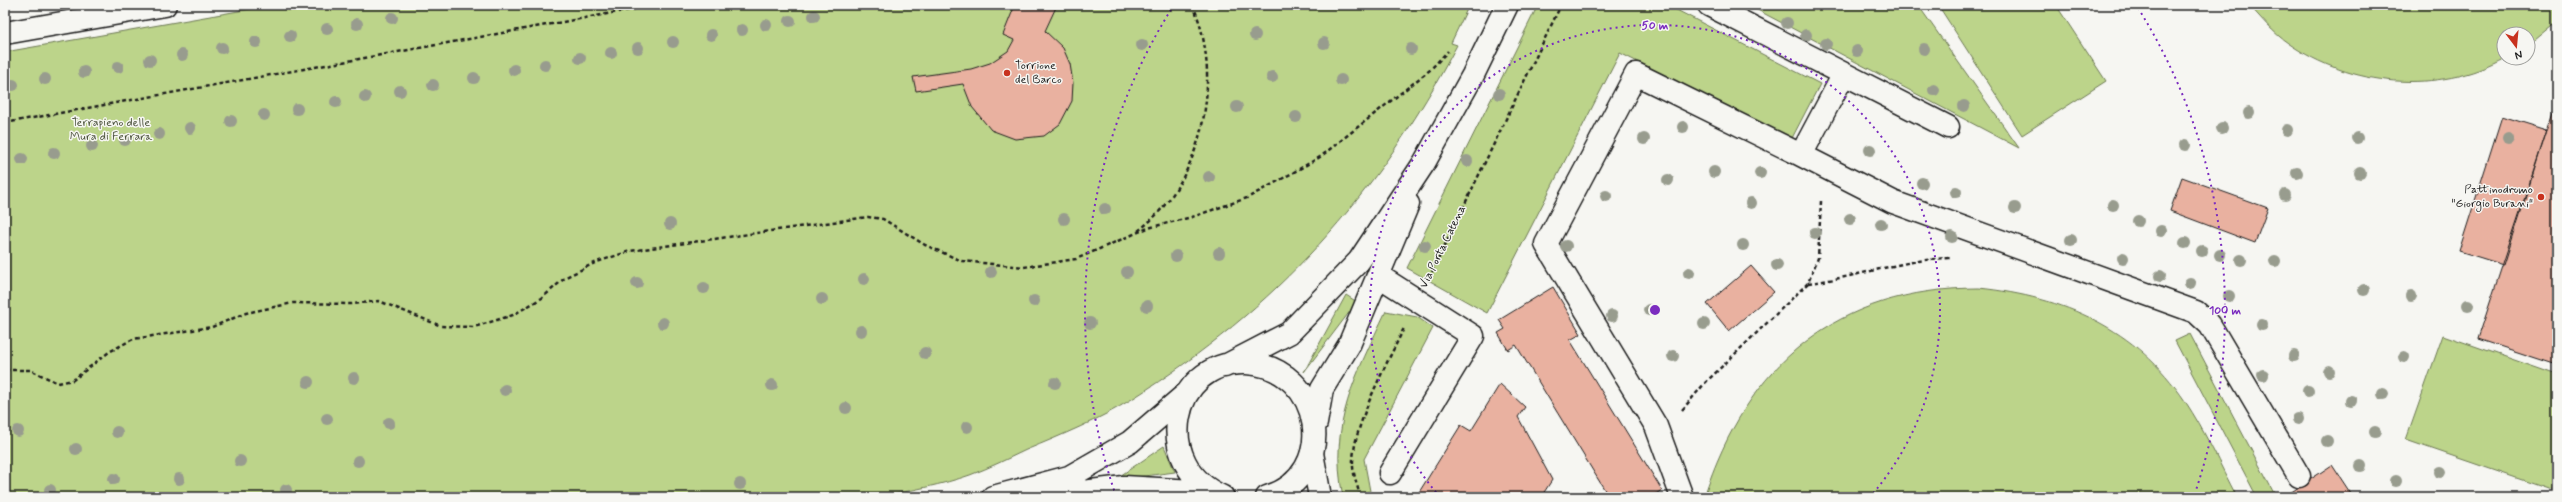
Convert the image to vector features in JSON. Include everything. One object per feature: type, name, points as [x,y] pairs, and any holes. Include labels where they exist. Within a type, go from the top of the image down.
[{"type":"main road","points":[[5,33],[83,12],[165,5]]},
{"type":"main road","points":[[993,497],[1069,477],[1130,442],[1189,392],[1199,381],[1289,333],[1324,299],[1359,261],[1424,164],[1473,75],[1506,5]]},
{"type":"main road","points":[[1709,5],[1948,127]]},
{"type":"main road","points":[[1682,497],[1656,426],[1546,244],[1636,74],[1893,202],[2196,312],[2210,325],[2299,476]]},
{"type":"main road","points":[[1811,160],[1844,74]]},
{"type":"main road","points":[[1267,497],[1290,484],[1303,470],[1313,444],[1322,389],[1350,345],[1424,164]]},
{"type":"main road","points":[[1379,276],[1472,336],[1390,473]]},
{"type":"main road","points":[[1225,366],[1244,363],[1263,365],[1280,373],[1295,384],[1306,399],[1313,417],[1313,444],[1320,497]]},
{"type":"main road","points":[[1189,392],[1180,409],[1177,428],[1178,448],[1185,465],[1196,481],[1217,494]]},
{"type":"main road","points":[[1041,497],[1124,487],[1217,494]]},
{"type":"path","points":[[5,123],[657,5]]},
{"type":"path","points":[[1133,235],[1154,219],[1169,201],[1193,155],[1202,128],[1208,61],[1200,22],[1193,5]]},
{"type":"path","name":"Via Porta Catena","points":[[1430,276],[1561,5]]},
{"type":"path","points":[[5,370],[30,370],[58,383],[74,380],[110,352],[133,340],[212,327],[246,313],[293,303],[352,304],[379,301],[441,326],[474,327],[512,315],[542,298],[566,277],[597,262],[630,251],[868,217],[883,219],[925,245],[962,261],[1024,267],[1076,259],[1148,228],[1192,217],[1247,198],[1287,177],[1320,157],[1430,70],[1449,49]]},
{"type":"path","points":[[1656,426],[1680,412],[1705,383],[1808,283],[1818,258],[1821,216],[1811,160]]},
{"type":"path","points":[[1808,283],[1836,280],[1924,259],[1954,258]]},
{"type":"path","points":[[1360,497],[1353,466],[1357,438],[1374,390],[1405,326]]},
{"type":"green space","name":"Terrapieno delle Mura di Ferrara","points":[[273,5],[1469,5],[1451,43],[1457,45],[1426,100],[1393,151],[1357,199],[1319,244],[1277,287],[1232,327],[1184,364],[1132,399],[1107,414],[1080,427],[959,479],[881,497],[5,497],[5,52]]},
{"type":"green space","points":[[1538,5],[1667,5],[1820,84],[1791,140],[1620,53],[1487,313],[1407,268]]},
{"type":"green space","points":[[1748,5],[1918,5],[2019,148]]},
{"type":"green space","points":[[1938,5],[2056,5],[2106,81],[2022,135]]},
{"type":"green space","points":[[2249,5],[2557,5],[2557,21],[2536,38],[2536,26],[2496,26],[2496,62],[2479,70],[2452,77],[2423,81],[2395,81],[2366,77],[2339,69],[2312,58],[2277,35]]},
{"type":"green space","points":[[1979,288],[2010,292],[2069,308],[2096,320],[2121,336],[2144,354],[2166,376],[2185,401],[2206,436],[2237,497],[1704,497],[1722,450],[1745,408],[1772,372],[1804,343],[1841,319],[1882,302],[1928,292]]},
{"type":"green space","points":[[1346,295],[1357,302],[1304,372]]},
{"type":"green space","points":[[1386,311],[1417,317],[1433,328],[1364,459],[1370,491],[1357,497],[1343,497],[1339,471],[1339,446],[1342,423],[1355,379]]},
{"type":"green space","points":[[2190,334],[2276,497],[2257,497],[2175,341]]},
{"type":"green space","points":[[2443,335],[2557,375],[2557,492],[2406,440]]},
{"type":"green space","points":[[1164,446],[1175,472],[1114,480]]},
{"type":"building","name":"Torrione del Barco","points":[[1015,5],[1057,5],[1045,31],[1063,48],[1070,64],[1073,83],[1072,101],[1060,124],[1044,136],[1015,139],[991,130],[972,107],[963,84],[916,91],[913,77],[971,69],[990,63],[1008,51],[1014,40],[1003,35]]},
{"type":"building","name":"Pattinodromo \"Giorgio Burani\"","points":[[2557,103],[2557,365],[2478,339]]},
{"type":"building","points":[[2502,116],[2547,130],[2504,265],[2459,251]]},
{"type":"building","points":[[2182,177],[2268,208],[2255,243],[2170,211]]},
{"type":"building","points":[[1751,266],[1774,292],[1729,331],[1707,304]]},
{"type":"building","points":[[1553,287],[1581,334],[1570,340],[1662,490],[1651,497],[1609,497],[1516,345],[1508,350],[1498,333],[1505,329],[1499,320]]},
{"type":"building","points":[[1500,384],[1525,407],[1518,417],[1552,480],[1541,497],[1416,497],[1461,425],[1471,431]]},
{"type":"building","points":[[2332,465],[2353,497],[2284,497]]},
{"type":"place","name":"Torrione del Barco","points":[[1007,73]]},
{"type":"place","name":"Pattinodromo \"Giorgio Burani\"","points":[[2541,197]]}]
